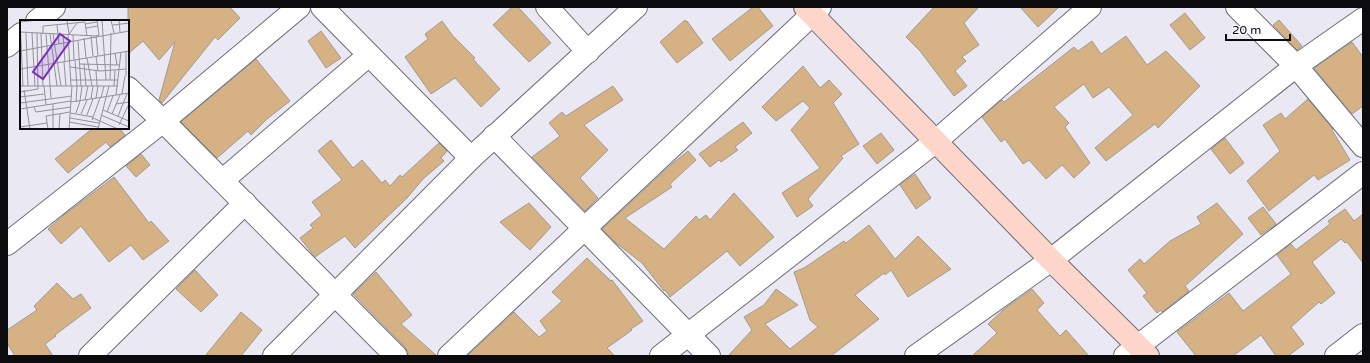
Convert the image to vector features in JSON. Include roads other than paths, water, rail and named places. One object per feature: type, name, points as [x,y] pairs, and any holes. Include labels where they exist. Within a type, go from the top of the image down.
[{"type":"street","points":[[7,244],[163,120],[299,7]]},
{"type":"street","points":[[322,7],[471,158]]},
{"type":"street","points":[[547,7],[588,52]]},
{"type":"street","points":[[274,356],[471,158],[636,7]]},
{"type":"street","points":[[1237,7],[1296,66],[1363,146]]},
{"type":"street","points":[[449,356],[584,229],[812,9],[936,142],[1051,260],[1137,353],[1363,173]]},
{"type":"street","points":[[660,356],[936,142],[1083,9]]},
{"type":"street","points":[[916,356],[1051,260],[1296,66],[1363,19]]},
{"type":"street","points":[[7,46],[20,35]]},
{"type":"street","points":[[222,180],[369,55]]},
{"type":"street","points":[[129,89],[163,120],[396,356]]},
{"type":"street","points":[[494,136],[709,356]]},
{"type":"street","points":[[90,356],[245,203]]},
{"type":"street","points":[[1336,356],[1363,335]]}]
